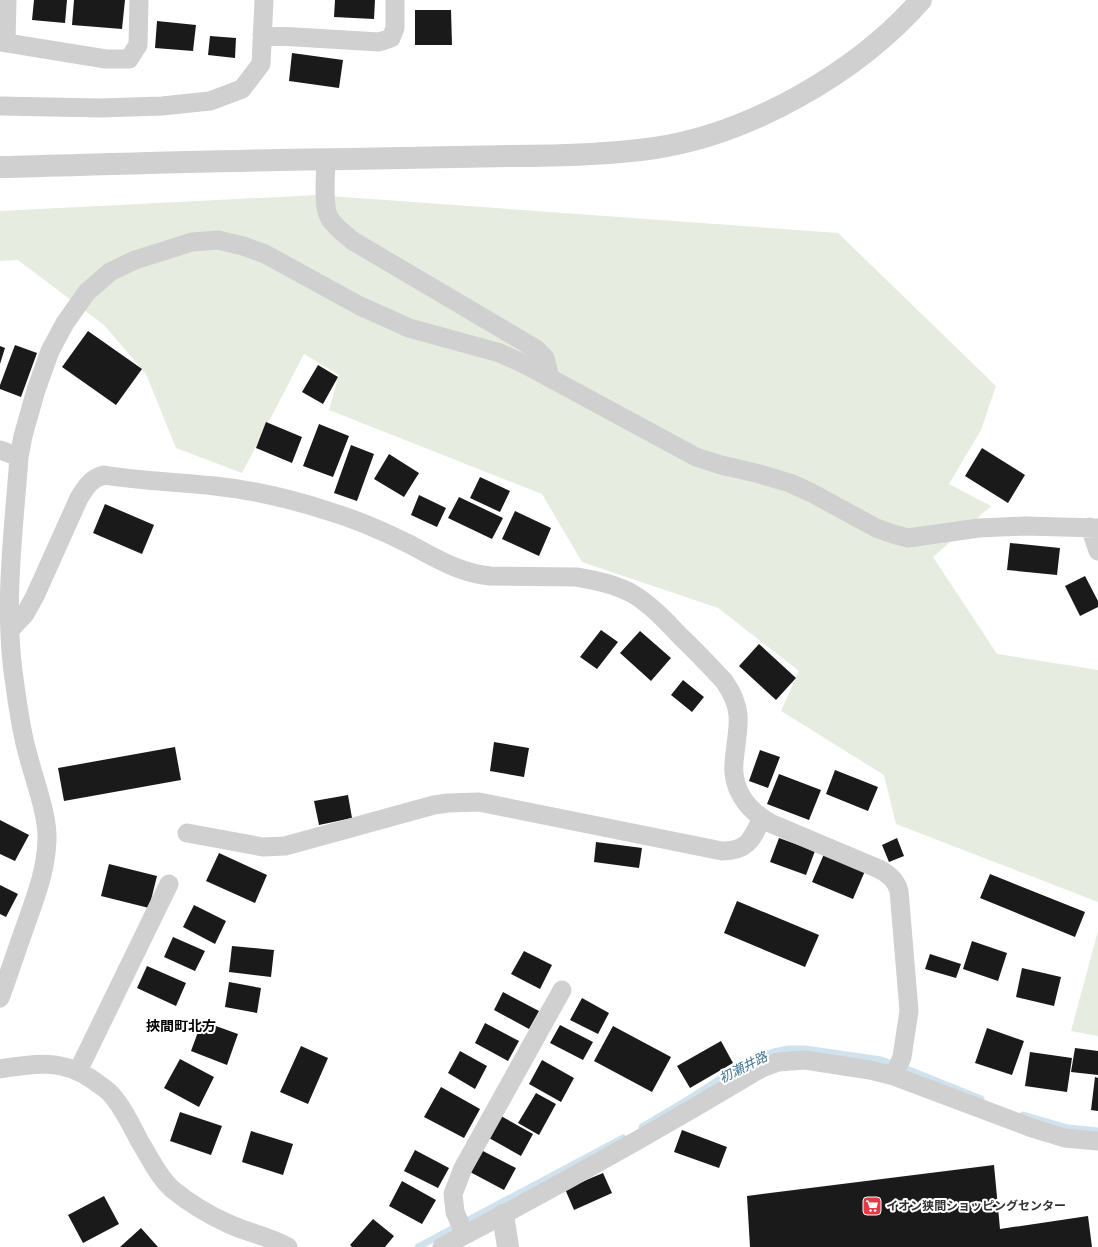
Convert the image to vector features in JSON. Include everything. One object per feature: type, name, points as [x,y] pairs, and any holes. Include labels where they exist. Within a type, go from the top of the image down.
[{"type":"street","points":[[6,0],[3,42],[106,59],[128,59],[138,45],[139,0]]},
{"type":"street","points":[[0,106],[101,108],[162,106],[210,101],[242,89],[261,64],[264,0]]},
{"type":"street","points":[[262,35],[379,42],[391,38],[394,28],[395,0]]},
{"type":"street","points":[[0,167],[566,155],[626,152],[657,148],[718,132],[783,105],[808,91],[848,66],[868,50],[889,33],[921,0]]},
{"type":"street","points":[[326,159],[325,208],[329,218],[337,227],[353,241],[536,349],[545,358],[550,378]]},
{"type":"street","points":[[0,998],[37,893],[46,856],[47,838],[44,812],[27,752],[20,718],[13,670],[10,630],[6,540],[19,457],[23,436],[36,390],[50,351],[66,323],[87,292],[110,272],[135,260],[192,242],[218,240],[243,246],[265,254],[360,306],[409,328],[500,352],[696,457],[790,483],[812,493],[876,528],[908,538],[979,528],[1025,526],[1094,528],[1098,551]]},
{"type":"street","points":[[0,450],[19,457]]},
{"type":"street","points":[[10,630],[25,614],[35,596],[79,498],[85,488],[95,478],[104,475],[216,486],[267,495],[329,511],[369,526],[446,563],[478,574],[490,576],[576,577],[605,582],[621,588],[643,600],[662,616],[731,690],[738,714],[734,763],[735,782],[744,801],[752,810],[762,818],[879,869],[892,877],[897,884],[899,891],[909,1011],[902,1057],[894,1076]]},
{"type":"street","points":[[187,833],[263,848],[285,846],[429,807],[448,803],[479,802],[722,852],[741,849],[747,844],[752,838],[762,818]]},
{"type":"street","points":[[78,1071],[169,884]]},
{"type":"street","points":[[466,1235],[455,1212],[453,1194],[463,1168],[562,990]]},
{"type":"street","points":[[442,1247],[627,1147],[764,1067],[778,1062],[805,1060],[870,1070],[894,1076],[1035,1129],[1065,1138],[1098,1141]]},
{"type":"street","points":[[0,1069],[46,1064],[62,1066],[78,1071],[109,1093],[125,1114],[160,1176],[173,1190],[197,1207],[229,1224],[270,1238],[288,1247]]},
{"type":"street","points":[[503,1215],[508,1247]]},
{"type":"shaded area","points":[[316,195],[838,233],[996,386],[981,430],[949,484],[991,506],[933,557],[997,654],[1098,670],[1098,902],[896,824],[884,775],[781,711],[799,671],[718,608],[582,562],[542,494],[329,410],[339,375],[304,354],[242,473],[176,448],[146,374],[104,325],[18,260],[0,261],[0,211]]},
{"type":"shaded area","points":[[1098,931],[1098,1036],[1071,1031]]},
{"type":"building","points":[[34,0],[67,0],[65,23],[32,20]]},
{"type":"building","points":[[74,0],[125,0],[122,29],[72,25]]},
{"type":"building","points":[[335,0],[375,0],[374,19],[334,17]]},
{"type":"building","points":[[415,10],[451,10],[452,45],[415,45]]},
{"type":"building","points":[[157,21],[196,25],[193,51],[155,48]]},
{"type":"building","points":[[210,36],[236,38],[235,58],[208,55]]},
{"type":"building","points":[[292,53],[343,60],[339,88],[289,81]]},
{"type":"building","points":[[88,331],[142,369],[116,405],[62,367]]},
{"type":"building","points":[[15,345],[37,353],[21,397],[0,389],[0,385]]},
{"type":"building","points":[[0,346],[5,348],[0,364]]},
{"type":"building","points":[[318,365],[338,377],[323,404],[302,392]]},
{"type":"building","points":[[266,422],[302,437],[292,463],[256,448]]},
{"type":"building","points":[[319,424],[349,436],[333,477],[303,466]]},
{"type":"building","points":[[351,445],[374,454],[357,501],[334,493]]},
{"type":"building","points":[[982,448],[1025,475],[1008,503],[965,476]]},
{"type":"building","points":[[389,454],[419,473],[404,497],[374,479]]},
{"type":"building","points":[[480,477],[510,491],[500,512],[470,498]]},
{"type":"building","points":[[419,495],[446,508],[437,527],[411,515]]},
{"type":"building","points":[[459,497],[503,518],[492,539],[448,518]]},
{"type":"building","points":[[105,504],[154,525],[142,554],[93,533]]},
{"type":"building","points":[[515,511],[551,528],[539,556],[502,539]]},
{"type":"building","points":[[1010,543],[1060,548],[1057,575],[1007,570]]},
{"type":"building","points":[[1085,576],[1098,601],[1098,607],[1080,616],[1065,586]]},
{"type":"building","points":[[601,630],[618,642],[597,669],[580,657]]},
{"type":"building","points":[[640,631],[671,658],[651,681],[620,653]]},
{"type":"building","points":[[759,644],[796,678],[776,700],[739,666]]},
{"type":"building","points":[[683,680],[704,697],[692,712],[671,695]]},
{"type":"building","points":[[494,742],[529,748],[524,777],[490,771]]},
{"type":"building","points":[[175,747],[181,780],[64,801],[58,768]]},
{"type":"building","points":[[760,750],[780,757],[768,788],[749,781]]},
{"type":"building","points":[[835,770],[878,787],[868,811],[826,794]]},
{"type":"building","points":[[779,774],[821,790],[809,820],[767,804]]},
{"type":"building","points":[[348,795],[352,818],[319,825],[314,801]]},
{"type":"building","points":[[0,820],[29,835],[15,861],[0,854]]},
{"type":"building","points":[[779,838],[815,851],[806,875],[770,862]]},
{"type":"building","points":[[897,838],[904,856],[889,862],[882,845]]},
{"type":"building","points":[[596,842],[642,848],[639,868],[594,862]]},
{"type":"building","points":[[219,853],[267,875],[255,903],[206,881]]},
{"type":"building","points":[[824,854],[865,871],[853,899],[812,882]]},
{"type":"building","points":[[109,864],[157,876],[149,908],[101,896]]},
{"type":"building","points":[[990,874],[1085,912],[1075,937],[980,898]]},
{"type":"building","points":[[0,885],[18,894],[6,917],[0,914]]},
{"type":"building","points":[[737,901],[819,935],[805,967],[724,933]]},
{"type":"building","points":[[194,905],[226,921],[215,944],[183,927]]},
{"type":"building","points":[[173,937],[205,951],[195,971],[164,957]]},
{"type":"building","points":[[972,941],[1007,953],[998,981],[963,969]]},
{"type":"building","points":[[232,946],[274,950],[271,977],[229,972]]},
{"type":"building","points":[[524,951],[552,965],[540,989],[511,974]]},
{"type":"building","points":[[930,954],[961,964],[956,978],[925,969]]},
{"type":"building","points":[[147,966],[186,983],[176,1006],[137,988]]},
{"type":"building","points":[[1022,968],[1061,977],[1054,1006],[1016,997]]},
{"type":"building","points":[[229,982],[261,988],[257,1013],[225,1007]]},
{"type":"building","points":[[503,992],[539,1011],[529,1029],[494,1010]]},
{"type":"building","points":[[582,998],[609,1013],[598,1034],[570,1020]]},
{"type":"building","points":[[202,1021],[238,1034],[227,1065],[191,1051]]},
{"type":"building","points":[[485,1023],[519,1041],[508,1061],[475,1043]]},
{"type":"building","points":[[560,1025],[593,1042],[583,1060],[550,1043]]},
{"type":"building","points":[[613,1026],[671,1057],[652,1092],[594,1061]]},
{"type":"building","points":[[987,1028],[1024,1041],[1012,1075],[975,1063]]},
{"type":"building","points":[[721,1041],[733,1063],[690,1088],[677,1066]]},
{"type":"building","points":[[301,1046],[328,1058],[308,1104],[280,1092]]},
{"type":"building","points":[[1075,1048],[1098,1051],[1098,1075],[1071,1072]]},
{"type":"building","points":[[460,1051],[487,1066],[475,1089],[448,1073]]},
{"type":"building","points":[[1030,1052],[1072,1058],[1067,1092],[1025,1086]]},
{"type":"building","points":[[180,1059],[214,1077],[199,1107],[164,1088]]},
{"type":"building","points":[[542,1060],[574,1078],[561,1102],[529,1084]]},
{"type":"building","points":[[1095,1077],[1098,1078],[1098,1111],[1091,1110]]},
{"type":"building","points":[[441,1087],[480,1109],[464,1138],[424,1117]]},
{"type":"building","points":[[536,1093],[556,1104],[539,1135],[518,1123]]},
{"type":"building","points":[[180,1112],[222,1126],[211,1155],[170,1141]]},
{"type":"building","points":[[501,1116],[533,1134],[521,1156],[489,1138]]},
{"type":"building","points":[[682,1130],[727,1147],[719,1168],[674,1152]]},
{"type":"building","points":[[251,1131],[293,1144],[283,1175],[242,1162]]},
{"type":"building","points":[[415,1150],[449,1168],[438,1188],[404,1171]]},
{"type":"building","points":[[481,1150],[516,1168],[504,1190],[470,1172]]},
{"type":"building","name":"イオン狭間ショッピングセンター","points":[[994,1165],[1000,1229],[1088,1216],[1092,1247],[750,1247],[747,1196]]},
{"type":"building","points":[[603,1173],[612,1193],[574,1210],[565,1189]]},
{"type":"building","points":[[402,1181],[436,1200],[422,1224],[389,1206]]},
{"type":"building","points":[[104,1196],[119,1224],[83,1243],[68,1215]]},
{"type":"building","points":[[373,1219],[394,1236],[385,1247],[352,1247],[350,1245]]},
{"type":"building","points":[[141,1228],[158,1247],[120,1247]]},
{"type":"waterway","name":"初瀬井路","points":[[642,1127],[754,1059],[788,1049],[805,1049],[881,1060],[981,1099]]},
{"type":"waterway","name":"初瀬井路","points":[[1023,1115],[1068,1128],[1098,1131]]},
{"type":"waterway","name":"初瀬井路","points":[[418,1247],[623,1138]]},
{"type":"place","name":"イオン狭間ショッピングセンター","points":[[872,1206]]},
{"type":"district","name":"挾間町北方","points":[[181,1026]]}]
